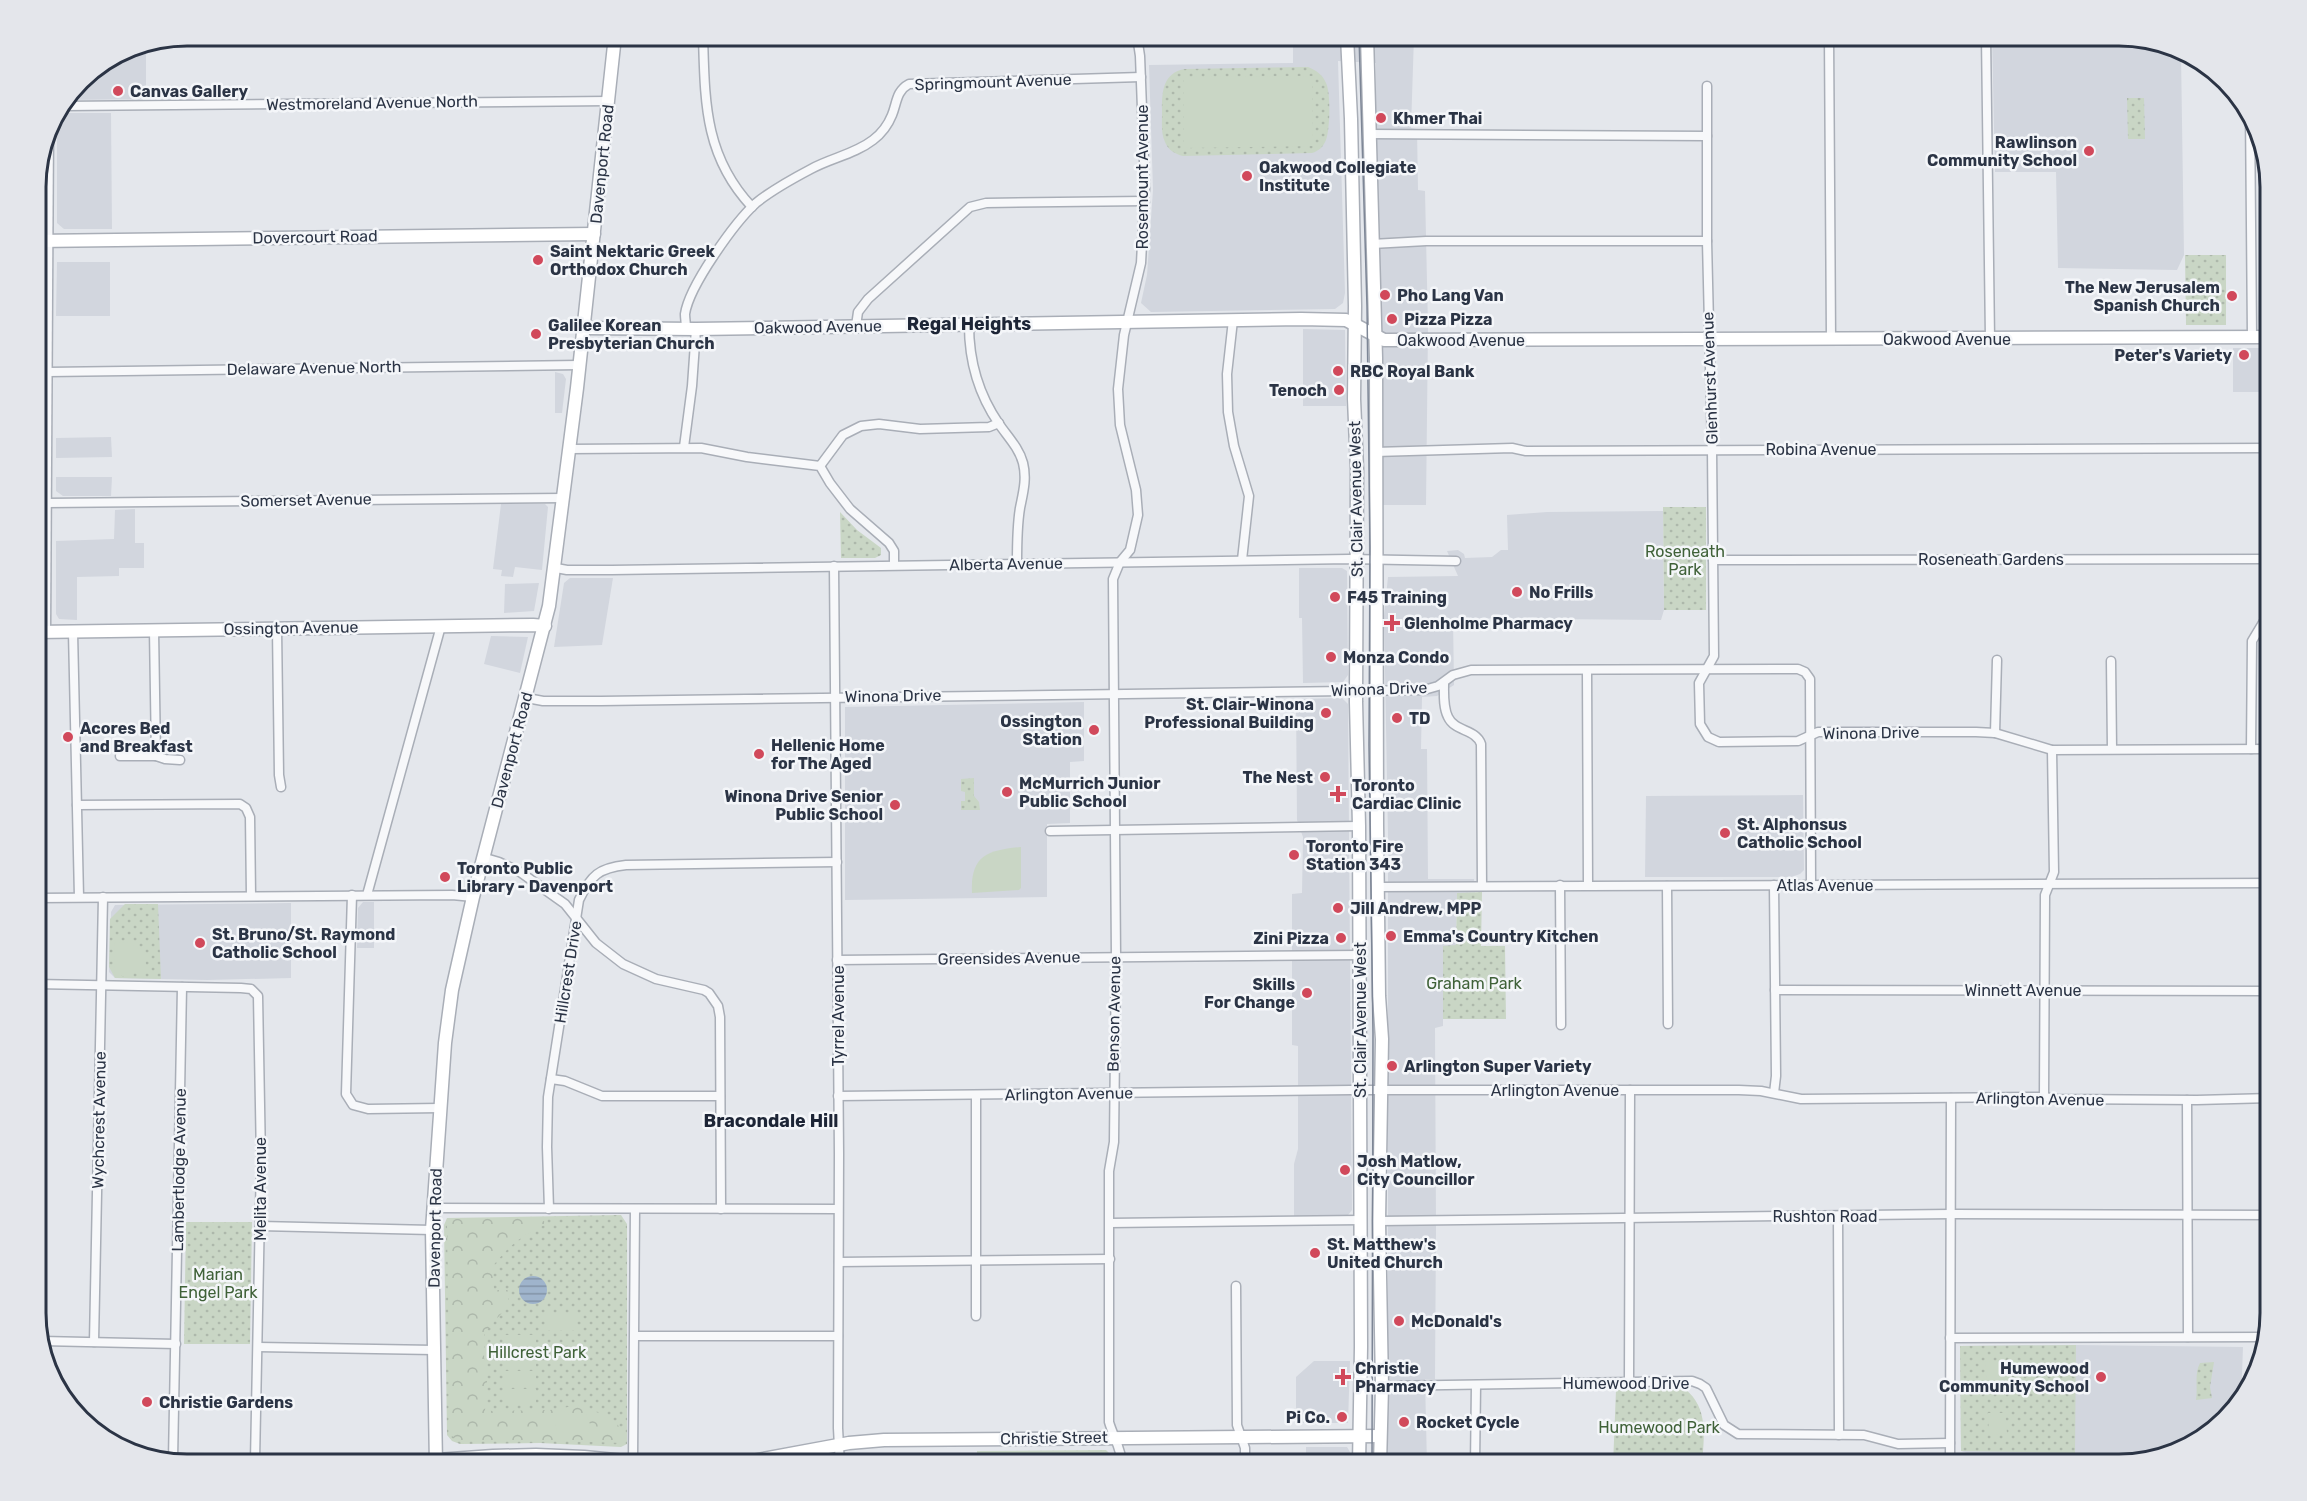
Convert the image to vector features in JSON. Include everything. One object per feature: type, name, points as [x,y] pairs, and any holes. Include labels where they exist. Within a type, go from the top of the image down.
[{"type":"street","name":"Davenport Road","points":[[436,1454],[432,1230],[448,1019],[472,897],[527,698],[545,626],[556,568],[614,46]]},
{"type":"street","points":[[684,447],[692,386],[691,328],[685,314],[704,272],[738,221],[752,207],[732,181],[711,135],[707,120],[703,46]]},
{"type":"street","name":"Rosemount Avenue","points":[[1120,562],[1130,550],[1138,515],[1136,489],[1126,453],[1119,407],[1121,356],[1141,263],[1145,201],[1138,46]]},
{"type":"street","name":"St. Clair Avenue West","points":[[1347,46],[1355,323],[1354,399],[1357,436],[1361,1220],[1359,1454]]},
{"type":"street","name":"St. Clair Avenue West","points":[[1367,46],[1375,337],[1379,996],[1382,1039],[1379,1221],[1382,1386],[1380,1454]]},
{"type":"street","points":[[1829,46],[1831,339]]},
{"type":"street","points":[[1986,46],[1990,339]]},
{"type":"street","name":"Springmount Avenue","points":[[752,207],[808,170],[861,148],[873,140],[889,121],[902,88],[909,84],[1141,78]]},
{"type":"street","name":"Glenhurst Avenue","points":[[1707,86],[1707,241],[1714,656],[1699,683],[1700,724],[1705,735],[1712,740],[1719,741],[1798,741],[1810,735]]},
{"type":"street","name":"Westmoreland Avenue North","points":[[72,106],[609,101]]},
{"type":"street","points":[[1369,134],[1707,136]]},
{"type":"street","points":[[2250,135],[2252,337]]},
{"type":"street","points":[[856,326],[858,312],[868,299],[970,207],[986,203],[1145,201]]},
{"type":"street","name":"Dovercourt Road","points":[[47,241],[594,234]]},
{"type":"street","points":[[1372,244],[1426,241],[1707,241]]},
{"type":"street","points":[[1233,320],[1227,374],[1228,412],[1234,446],[1249,496],[1242,560]]},
{"type":"street","name":"Oakwood Avenue","points":[[584,328],[1346,320],[1355,323],[1375,337],[1391,340],[2260,337]]},
{"type":"street","points":[[969,325],[973,367],[982,392],[1018,451],[1024,470],[1025,483],[1018,532],[1017,563]]},
{"type":"street","points":[[47,350],[47,503]]},
{"type":"street","name":"Delaware Avenue North","points":[[48,372],[579,364]]},
{"type":"street","points":[[820,466],[843,435],[861,426],[879,424],[920,429],[989,427],[999,423]]},
{"type":"street","points":[[570,449],[684,447],[716,450],[747,458],[820,466]]},
{"type":"street","name":"Robina Avenue","points":[[1375,452],[1512,448],[1526,451],[2260,448]]},
{"type":"street","points":[[820,466],[850,509],[889,543],[894,551],[894,565]]},
{"type":"street","name":"Somerset Avenue","points":[[47,503],[564,498]]},
{"type":"street","name":"Alberta Avenue","points":[[556,568],[612,570],[1358,559],[1456,561]]},
{"type":"street","name":"Roseneath Gardens","points":[[1713,560],[2260,559]]},
{"type":"street","name":"Benson Avenue","points":[[1120,562],[1113,579],[1116,957],[1114,1142],[1109,1171],[1110,1422],[1113,1437],[1121,1454]]},
{"type":"street","name":"Tyrrel Avenue","points":[[834,566],[839,1454]]},
{"type":"street","points":[[367,895],[441,626]]},
{"type":"street","name":"Ossington Avenue","points":[[47,632],[545,626]]},
{"type":"street","points":[[2251,749],[2252,641],[2260,626]]},
{"type":"street","points":[[277,628],[281,787]]},
{"type":"street","points":[[154,630],[156,756]]},
{"type":"street","points":[[73,632],[79,897]]},
{"type":"street","points":[[1995,733],[1997,660]]},
{"type":"street","points":[[2111,661],[2112,748]]},
{"type":"street","name":"Winona Drive","points":[[527,698],[543,701],[1357,691],[1429,689],[1444,683],[1453,675],[1471,670],[1789,668],[1805,672],[1810,679],[1810,735],[1818,732],[1995,733],[2052,750],[2260,749]]},
{"type":"street","points":[[1587,671],[1588,885]]},
{"type":"street","points":[[1444,683],[1448,718],[1455,726],[1478,737],[1481,744],[1482,886]]},
{"type":"street","points":[[1810,735],[1811,885]]},
{"type":"street","points":[[2044,1097],[2044,895],[2054,872],[2052,750]]},
{"type":"street","points":[[120,756],[180,759]]},
{"type":"street","points":[[77,805],[240,804],[246,808],[250,817],[251,896]]},
{"type":"street","points":[[1050,831],[1359,826]]},
{"type":"street","points":[[482,857],[520,872],[569,907],[596,943],[623,963],[656,979],[704,990],[712,996],[719,1011],[721,1209]]},
{"type":"street","name":"Hillcrest Drive","points":[[549,1209],[547,1147],[550,1079],[579,900],[587,883],[599,872],[615,866],[837,862]]},
{"type":"street","name":"Atlas Avenue","points":[[1378,887],[2260,883]]},
{"type":"street","points":[[1560,885],[1561,1025]]},
{"type":"street","points":[[1774,885],[1776,1076],[1774,1093]]},
{"type":"street","points":[[1667,886],[1668,1024]]},
{"type":"street","points":[[352,895],[346,1094],[353,1105],[368,1109],[440,1108]]},
{"type":"street","points":[[47,898],[352,895],[472,897]]},
{"type":"street","name":"Wychcrest Avenue","points":[[94,1342],[103,897]]},
{"type":"street","name":"Greensides Avenue","points":[[837,960],[1360,955]]},
{"type":"street","points":[[47,984],[182,987]]},
{"type":"street","name":"Melita Avenue","points":[[182,987],[241,988],[254,991],[259,1002],[260,1226],[255,1454]]},
{"type":"street","name":"Lambertlodge Avenue","points":[[172,1453],[182,987]]},
{"type":"street","name":"Winnett Avenue","points":[[1775,990],[2260,991]]},
{"type":"street","points":[[550,1079],[565,1081],[602,1096],[720,1096]]},
{"type":"street","name":"Arlington Avenue","points":[[838,1096],[1360,1090],[1739,1090],[1810,1099],[2260,1098]]},
{"type":"street","points":[[1629,1382],[1630,1090]]},
{"type":"street","points":[[976,1095],[976,1316]]},
{"type":"street","points":[[1950,1454],[1951,1098]]},
{"type":"street","points":[[2187,1100],[2188,1337]]},
{"type":"street","points":[[434,1208],[838,1209]]},
{"type":"street","points":[[633,1454],[636,1336],[635,1209]]},
{"type":"street","name":"Rushton Road","points":[[1379,1221],[1951,1214],[2260,1215]]},
{"type":"street","points":[[1838,1216],[1839,1435]]},
{"type":"street","points":[[1110,1222],[1361,1220]]},
{"type":"street","points":[[260,1226],[432,1230]]},
{"type":"street","points":[[839,1262],[1110,1259]]},
{"type":"street","points":[[1236,1286],[1237,1425],[1245,1454]]},
{"type":"street","points":[[636,1336],[838,1336]]},
{"type":"street","points":[[1950,1338],[2258,1337]]},
{"type":"street","points":[[50,1341],[176,1344]]},
{"type":"street","points":[[258,1347],[434,1350]]},
{"type":"street","name":"Humewood Drive","points":[[1382,1386],[1692,1382],[1706,1389],[1724,1425],[1738,1434],[1868,1435],[1899,1444],[1950,1443]]},
{"type":"street","points":[[1475,1454],[1476,1385]]},
{"type":"street","name":"Christie Street","points":[[788,1454],[839,1444],[893,1440],[1380,1436]]},
{"type":"shaded area","name":"Oakwood Collegiate Institute","points":[[1293,46],[1414,46],[1411,128],[1417,129],[1418,190],[1425,191],[1428,327],[1426,505],[1383,505],[1375,145],[1376,63],[1338,61],[1345,293],[1343,303],[1335,309],[1151,312],[1141,303],[1147,275],[1153,190],[1149,65],[1293,63]]},
{"type":"shaded area","name":"Rawlinson Community School","points":[[1992,46],[2120,46],[2147,49],[2181,61],[2184,255],[2177,270],[2058,268],[2056,172],[1995,172]]},
{"type":"shaded area","points":[[146,53],[146,99],[77,100],[109,70]]},
{"type":"shaded area","points":[[68,113],[111,113],[112,229],[64,229],[57,223],[57,133]]},
{"type":"shaded area","points":[[57,262],[110,262],[110,316],[56,316]]},
{"type":"shaded area","points":[[2259,276],[2260,276],[2260,338]]},
{"type":"shaded area","points":[[1303,329],[1345,330],[1346,406],[1303,406]]},
{"type":"shaded area","points":[[2233,348],[2260,348],[2260,392],[2233,392]]},
{"type":"shaded area","points":[[555,372],[563,374],[566,379],[562,413],[555,413]]},
{"type":"shaded area","points":[[111,437],[112,457],[56,458],[56,438]]},
{"type":"shaded area","points":[[56,477],[112,477],[111,496],[63,496],[56,491]]},
{"type":"shaded area","points":[[501,504],[545,504],[548,507],[542,570],[515,567],[513,577],[501,576],[502,570],[493,569]]},
{"type":"shaded area","points":[[135,509],[135,543],[144,543],[144,568],[119,568],[119,576],[77,577],[77,620],[59,619],[56,614],[56,541],[114,539],[115,510]]},
{"type":"shaded area","points":[[1663,511],[1664,610],[1661,620],[1453,618],[1454,685],[1437,696],[1422,697],[1421,749],[1427,749],[1428,879],[1474,879],[1475,893],[1457,893],[1456,946],[1443,947],[1443,1026],[1435,1028],[1435,1379],[1425,1379],[1427,1454],[1388,1454],[1388,836],[1384,616],[1388,577],[1458,576],[1447,551],[1458,550],[1464,554],[1465,558],[1492,557],[1501,550],[1508,550],[1507,515],[1547,512]]},
{"type":"shaded area","points":[[1299,568],[1342,568],[1347,571],[1348,675],[1343,682],[1303,683]]},
{"type":"shaded area","points":[[570,578],[613,578],[602,645],[554,647],[564,583]]},
{"type":"shaded area","points":[[539,583],[534,611],[504,613],[505,584]]},
{"type":"shaded area","points":[[491,636],[528,637],[520,673],[484,664]]},
{"type":"shaded area","points":[[1342,698],[1348,704],[1352,1210],[1348,1215],[1294,1216],[1294,1164],[1298,1149],[1298,1046],[1292,1045],[1292,894],[1302,893],[1303,837],[1297,820],[1296,699]]},
{"type":"shaded area","points":[[1084,702],[1084,761],[1070,762],[1070,823],[1047,824],[1047,897],[845,900],[845,707]]},
{"type":"shaded area","name":"St. Alphonsus Catholic School","points":[[1803,795],[1804,870],[1800,874],[1791,877],[1645,877],[1646,796]]},
{"type":"shaded area","points":[[363,902],[374,902],[374,948],[357,948],[358,908]]},
{"type":"shaded area","name":"St. Bruno/St. Raymond Catholic School","points":[[291,903],[291,978],[207,980],[115,978],[109,972],[111,912],[115,905]]},
{"type":"shaded area","name":"Humewood Community School","points":[[1960,1346],[2243,1347],[2242,1384],[2219,1413],[2205,1425],[2190,1436],[2156,1450],[2138,1453],[1967,1453],[1961,1451]]},
{"type":"shaded area","points":[[1314,1361],[1350,1361],[1348,1423],[1296,1423],[1296,1377]]},
{"type":"shaded area","points":[[1306,1447],[1347,1447],[1350,1452],[1350,1454],[1306,1454]]},
{"type":"green space","points":[[1308,67],[1323,78],[1329,95],[1326,140],[1317,151],[1312,153],[1183,156],[1166,145],[1162,128],[1163,92],[1167,80],[1177,71]]},
{"type":"green space","points":[[1312,76],[1313,146],[1184,148],[1184,77]]},
{"type":"green space","points":[[2127,98],[2144,98],[2145,139],[2128,139]]},
{"type":"green space","points":[[2185,255],[2226,255],[2226,325],[2186,325]]},
{"type":"green space","name":"Roseneath Park","points":[[1663,507],[1706,507],[1706,610],[1664,610]]},
{"type":"green space","points":[[840,512],[857,530],[881,548],[881,555],[875,558],[841,558]]},
{"type":"green space","points":[[974,778],[974,796],[979,802],[980,810],[961,810],[961,801],[965,801],[965,792],[961,791],[961,779]]},
{"type":"green space","points":[[1021,847],[1021,888],[1019,890],[972,893],[974,871],[983,857],[999,850]]},
{"type":"green space","name":"Graham Park","points":[[1482,892],[1481,946],[1505,946],[1506,1019],[1443,1019],[1443,946],[1456,945],[1457,893]]},
{"type":"green space","points":[[125,904],[158,904],[161,979],[115,978],[109,967],[110,919]]},
{"type":"green space","points":[[128,942],[144,951],[147,973],[134,973],[131,977],[114,973],[115,943]]},
{"type":"green space","name":"Hillcrest Park","points":[[621,1215],[627,1224],[627,1444],[621,1447],[540,1443],[460,1444],[452,1441],[447,1435],[444,1225],[447,1218]]},
{"type":"green space","points":[[540,1218],[547,1224],[516,1241],[492,1267],[494,1290],[508,1290],[508,1306],[484,1333],[487,1382],[485,1411],[550,1410],[580,1405],[615,1422],[624,1432],[622,1443],[537,1440],[458,1441],[452,1436],[447,1226],[450,1219]]},
{"type":"green space","name":"Marian Engel Park","points":[[186,1222],[252,1222],[250,1344],[184,1344]]},
{"type":"green space","points":[[546,1315],[575,1315],[575,1330],[546,1330]]},
{"type":"green space","points":[[505,1335],[536,1335],[536,1349],[505,1349]]},
{"type":"green space","points":[[2076,1345],[2075,1453],[1961,1451],[1960,1346]]},
{"type":"green space","points":[[505,1353],[536,1353],[536,1367],[505,1367]]},
{"type":"green space","points":[[2007,1361],[2013,1385],[1987,1384],[1985,1362]]},
{"type":"green space","points":[[2214,1362],[2210,1387],[2212,1398],[2196,1400],[2198,1367],[2200,1363]]},
{"type":"green space","points":[[505,1371],[536,1371],[536,1385],[505,1385]]},
{"type":"green space","points":[[505,1389],[536,1389],[536,1403],[505,1403]]},
{"type":"green space","name":"Humewood Park","points":[[1685,1389],[1693,1397],[1701,1414],[1704,1434],[1703,1454],[1613,1454],[1616,1390]]},
{"type":"green space","points":[[561,1410],[567,1412],[574,1420],[585,1412],[590,1424],[587,1436],[557,1431],[556,1417]]},
{"type":"green space","points":[[1988,1413],[2005,1413],[2007,1433],[1989,1435]]},
{"type":"green space","points":[[1106,1450],[1110,1454],[977,1454],[977,1451]]},
{"type":"water","points":[[533,1276],[543,1280],[547,1290],[543,1300],[533,1304],[523,1300],[519,1290],[523,1280]]},
{"type":"tram line","points":[[1359,46],[1367,306],[1370,547],[1369,745],[1373,1033],[1372,1454]]},
{"type":"place","name":"Canvas Gallery","points":[[118,91]]},
{"type":"place","name":"Khmer Thai","points":[[1381,118]]},
{"type":"place","name":"Rawlinson Community School","points":[[2089,151]]},
{"type":"place","name":"Oakwood Collegiate Institute","points":[[1247,176]]},
{"type":"place","name":"Saint Nektaric Greek Orthodox Church","points":[[538,260]]},
{"type":"place","name":"Pho Lang Van","points":[[1385,295]]},
{"type":"place","name":"The New Jerusalem Spanish Church","points":[[2232,296]]},
{"type":"place","name":"Pizza Pizza","points":[[1392,319]]},
{"type":"place","name":"Galilee Korean Presbyterian Church","points":[[536,334]]},
{"type":"place","name":"Peter's Variety","points":[[2244,355]]},
{"type":"place","name":"RBC Royal Bank","points":[[1338,371]]},
{"type":"place","name":"Tenoch","points":[[1339,390]]},
{"type":"place","name":"No Frills","points":[[1517,592]]},
{"type":"place","name":"F45 Training","points":[[1335,597]]},
{"type":"place","name":"Glenholme Pharmacy","points":[[1392,623]]},
{"type":"place","name":"Monza Condo","points":[[1331,657]]},
{"type":"place","name":"St. Clair-Winona Professional Building","points":[[1326,713]]},
{"type":"place","name":"TD","points":[[1397,718]]},
{"type":"place","name":"Ossington Station","points":[[1094,730]]},
{"type":"place","name":"Acores Bed and Breakfast","points":[[68,737]]},
{"type":"place","name":"Hellenic Home for The Aged","points":[[759,754]]},
{"type":"place","name":"The Nest","points":[[1325,777]]},
{"type":"place","name":"McMurrich Junior Public School","points":[[1007,792]]},
{"type":"place","name":"Toronto Cardiac Clinic","points":[[1338,794]]},
{"type":"place","name":"Winona Drive Senior Public School","points":[[895,805]]},
{"type":"place","name":"St. Alphonsus Catholic School","points":[[1725,833]]},
{"type":"place","name":"Toronto Fire Station 343","points":[[1294,855]]},
{"type":"place","name":"Toronto Public Library - Davenport","points":[[445,877]]},
{"type":"place","name":"Jill Andrew, MPP","points":[[1338,908]]},
{"type":"place","name":"Emma's Country Kitchen","points":[[1391,936]]},
{"type":"place","name":"Zini Pizza","points":[[1341,938]]},
{"type":"place","name":"St. Bruno/St. Raymond Catholic School","points":[[200,943]]},
{"type":"place","name":"Skills For Change","points":[[1307,993]]},
{"type":"place","name":"Arlington Super Variety","points":[[1392,1066]]},
{"type":"place","name":"Josh Matlow, City Councillor","points":[[1345,1170]]},
{"type":"place","name":"St. Matthew's United Church","points":[[1315,1253]]},
{"type":"place","name":"McDonald's","points":[[1399,1321]]},
{"type":"place","name":"Christie Pharmacy","points":[[1343,1377]]},
{"type":"place","name":"Humewood Community School","points":[[2101,1377]]},
{"type":"place","name":"Christie Gardens","points":[[147,1402]]},
{"type":"place","name":"Pi Co.","points":[[1342,1417]]},
{"type":"place","name":"Rocket Cycle","points":[[1404,1422]]},
{"type":"district","name":"Regal Heights","points":[[969,324]]},
{"type":"district","name":"Bracondale Hill","points":[[771,1121]]}]
